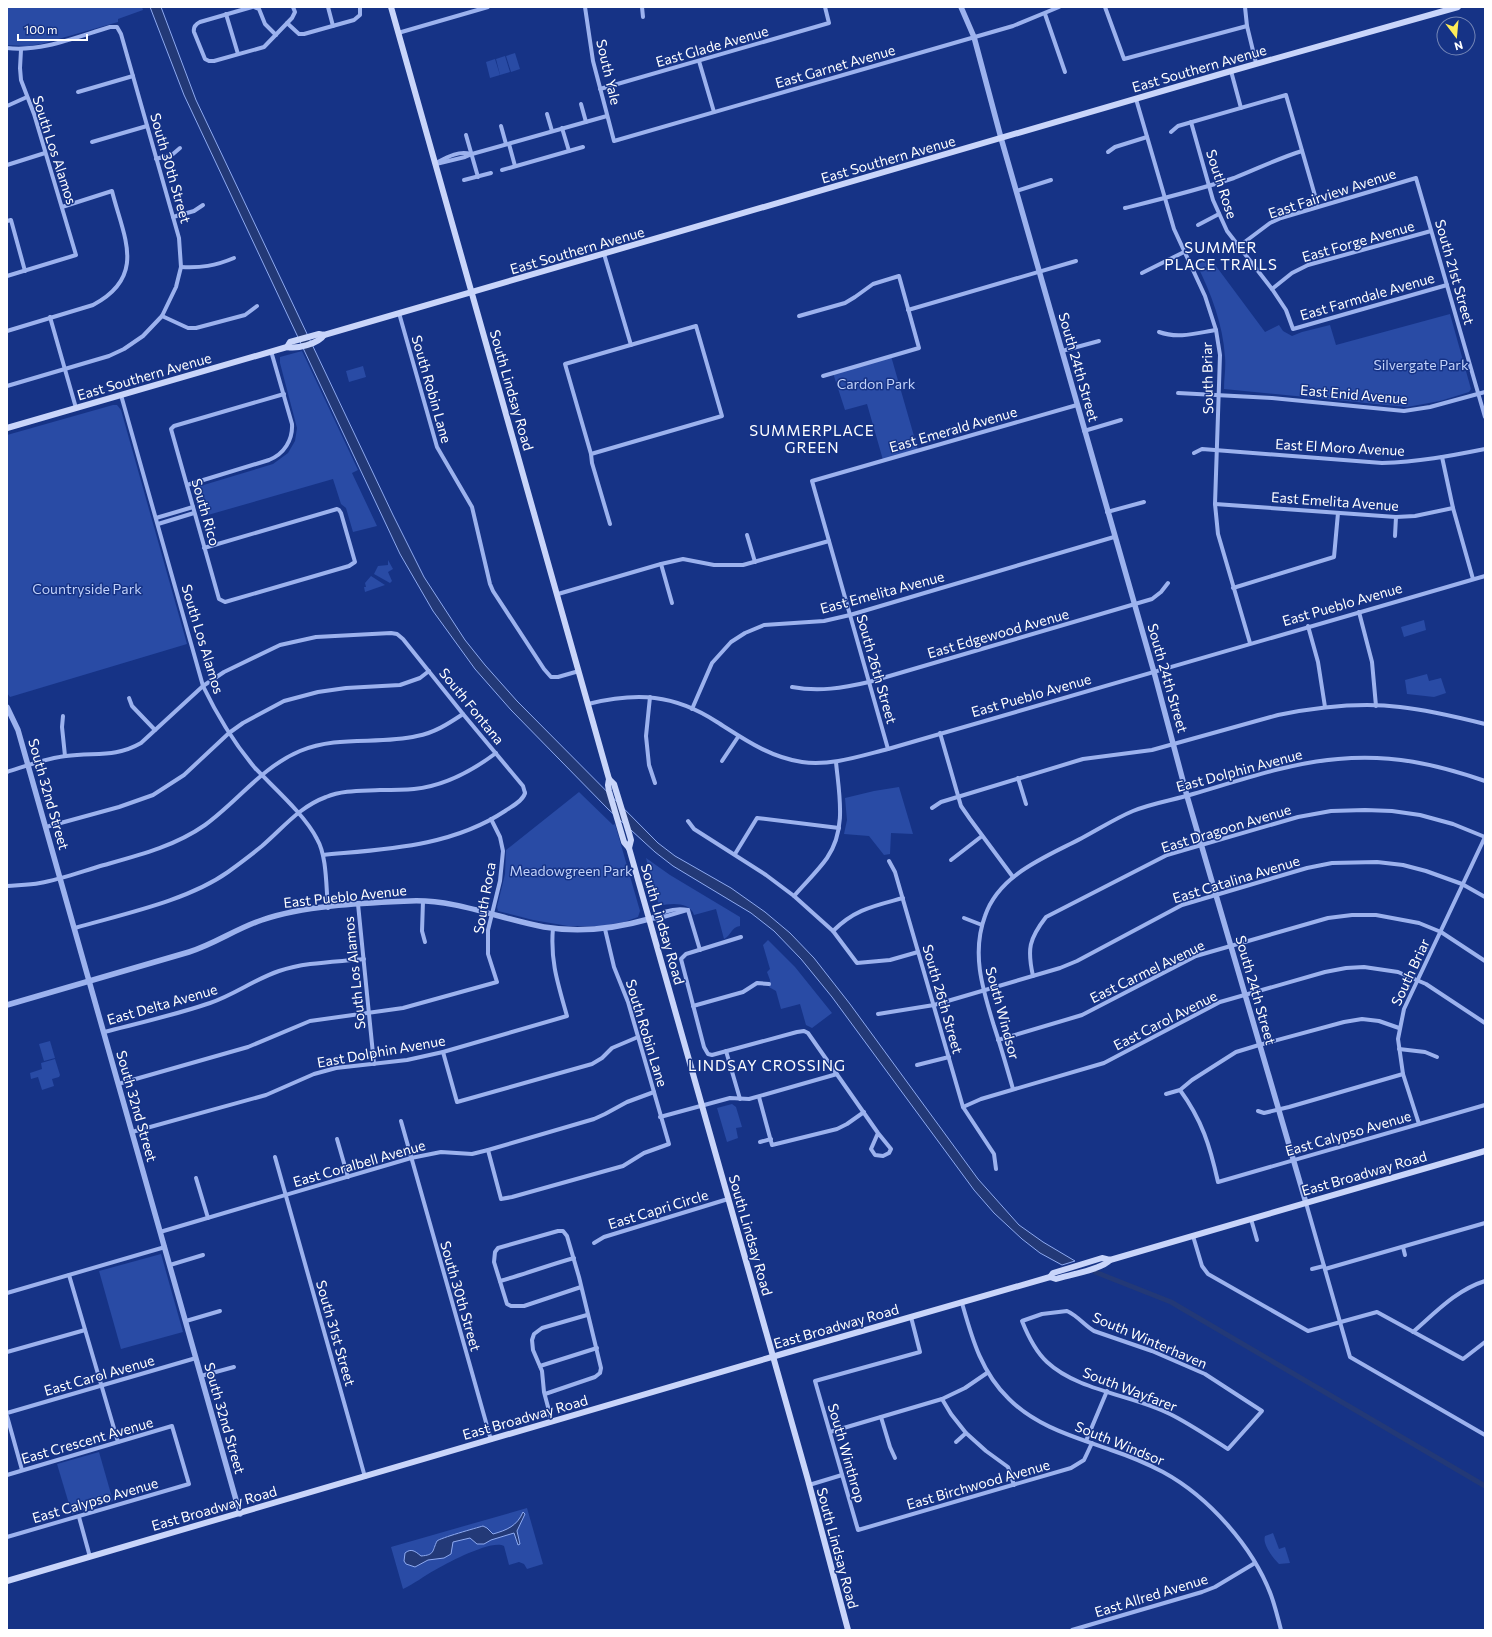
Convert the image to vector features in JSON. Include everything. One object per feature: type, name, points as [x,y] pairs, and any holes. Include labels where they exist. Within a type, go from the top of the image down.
[{"type":"main road","name":"South Lindsay Road","points":[[391,7],[558,594],[609,779],[609,791],[624,842],[629,848],[773,1356],[848,1630]]},
{"type":"main road","name":"East Southern Avenue","points":[[7,428],[287,346],[292,348],[301,342],[312,339],[321,340],[324,335],[399,313],[1230,71],[1458,7]]},
{"type":"main road","name":"South Lindsay Road","points":[[609,779],[614,784],[620,801],[631,840],[629,848]]},
{"type":"main road","name":"East Broadway Road","points":[[7,1581],[240,1514],[773,1356],[962,1303],[1050,1277],[1053,1273],[1088,1262],[1102,1258],[1110,1260],[1485,1151]]},
{"type":"main road","name":"East Broadway Road","points":[[1050,1277],[1056,1279],[1107,1264],[1110,1260]]},
{"type":"street","points":[[276,35],[265,24],[260,11],[253,7],[200,22],[196,24],[194,30],[203,56],[207,60],[214,61],[264,46],[276,35],[294,14],[294,7]]},
{"type":"street","points":[[328,7],[333,26]]},
{"type":"street","points":[[287,23],[302,35],[356,19],[360,15],[360,7]]},
{"type":"street","points":[[398,32],[488,7]]},
{"type":"street","name":"South Yale","points":[[585,7],[593,61],[614,141]]},
{"type":"street","points":[[642,7],[643,17]]},
{"type":"street","name":"East Glade Avenue","points":[[600,89],[829,23],[825,7]]},
{"type":"street","name":"South 24th Street","points":[[961,7],[974,37],[1084,431],[1154,672],[1187,796],[1203,845],[1259,1045],[1350,1357],[1483,1434]]},
{"type":"street","name":"East Garnet Avenue","points":[[614,141],[1013,26],[1059,7]]},
{"type":"street","points":[[1105,7],[1124,59],[1247,26]]},
{"type":"street","points":[[1245,7],[1247,26],[1256,64]]},
{"type":"street","points":[[226,14],[238,54]]},
{"type":"street","points":[[1045,14],[1064,72]]},
{"type":"street","name":"South 30th Street","points":[[7,386],[109,356],[124,349],[143,336],[162,316],[176,287],[181,267],[179,238],[121,34],[117,27],[110,27],[46,46],[21,50]]},
{"type":"street","points":[[7,48],[21,50]]},
{"type":"street","name":"South Los Alamos","points":[[21,50],[21,80],[34,114],[76,255],[25,271]]},
{"type":"street","points":[[699,61],[714,112]]},
{"type":"street","points":[[1230,71],[1241,108]]},
{"type":"street","points":[[78,92],[133,76]]},
{"type":"street","points":[[1171,132],[1178,126],[1286,94],[1318,206]]},
{"type":"street","points":[[7,106],[27,97]]},
{"type":"street","name":"South Briar","points":[[1136,99],[1174,229],[1205,296],[1216,330],[1220,356],[1215,504],[1218,534],[1250,644]]},
{"type":"street","points":[[581,104],[586,122]]},
{"type":"street","points":[[547,114],[552,131]]},
{"type":"street","points":[[436,164],[460,159],[472,154],[607,116]]},
{"type":"street","name":"South Rose","points":[[1191,122],[1209,185],[1227,232],[1272,289],[1286,310],[1293,329]]},
{"type":"street","points":[[92,142],[147,126]]},
{"type":"street","points":[[501,126],[515,166]]},
{"type":"street","points":[[562,128],[569,151]]},
{"type":"street","points":[[466,135],[478,176]]},
{"type":"street","points":[[1108,152],[1115,146],[1147,137]]},
{"type":"street","points":[[502,170],[583,147]]},
{"type":"street","points":[[156,159],[173,154],[180,148]]},
{"type":"street","points":[[1124,208],[1165,198],[1235,177],[1280,158],[1302,151]]},
{"type":"street","points":[[436,164],[449,156],[464,152],[472,154]]},
{"type":"street","points":[[7,165],[45,154]]},
{"type":"street","points":[[459,154],[460,159]]},
{"type":"street","points":[[464,180],[491,173]]},
{"type":"street","name":"East Fairview Avenue","points":[[1238,247],[1270,223],[1318,206],[1416,178]]},
{"type":"street","name":"South 21st Street","points":[[1416,178],[1485,417]]},
{"type":"street","points":[[1016,191],[1051,180]]},
{"type":"street","points":[[7,331],[94,305],[106,298],[116,288],[123,277],[127,265],[128,253],[112,191],[62,206]]},
{"type":"street","points":[[173,216],[194,211],[203,205]]},
{"type":"street","points":[[1198,224],[1219,214]]},
{"type":"street","points":[[7,276],[25,271],[9,221]]},
{"type":"street","name":"East Forge Avenue","points":[[1272,289],[1292,273],[1308,266],[1432,231]]},
{"type":"street","points":[[1142,273],[1184,252]]},
{"type":"street","points":[[604,254],[631,345]]},
{"type":"street","points":[[181,267],[201,268],[220,264],[234,258]]},
{"type":"street","points":[[908,310],[1076,261]]},
{"type":"street","points":[[799,316],[845,303],[873,284],[899,276],[919,348],[823,376]]},
{"type":"street","name":"East Farmdale Avenue","points":[[1293,329],[1447,285]]},
{"type":"street","points":[[162,316],[188,328],[204,327],[245,315],[258,306]]},
{"type":"street","name":"South Robin Lane","points":[[399,313],[437,447],[472,507],[490,584],[544,669],[551,676],[558,677],[579,671]]},
{"type":"street","points":[[50,317],[76,408]]},
{"type":"street","points":[[591,454],[722,416],[696,326],[565,364],[610,524]]},
{"type":"street","points":[[187,334],[188,328]]},
{"type":"street","points":[[1159,332],[1169,336],[1216,330]]},
{"type":"street","points":[[1062,351],[1099,341]]},
{"type":"street","points":[[187,485],[269,460],[279,454],[286,446],[291,436],[292,429],[284,394],[271,351]]},
{"type":"street","name":"East Enid Avenue","points":[[1178,393],[1272,398],[1404,411],[1430,407],[1485,392]]},
{"type":"street","name":"South Rico","points":[[204,548],[335,509],[339,510],[355,562],[349,566],[254,594],[225,602],[220,601],[204,548],[194,513],[171,429],[174,426],[284,394]]},
{"type":"street","name":"South Los Alamos","points":[[121,395],[203,686],[217,714],[244,755],[297,812],[318,839],[323,855],[328,908]]},
{"type":"street","name":"East Emerald Avenue","points":[[812,481],[1077,405]]},
{"type":"street","points":[[1084,431],[1121,420]]},
{"type":"street","name":"East El Moro Avenue","points":[[1194,453],[1202,449],[1382,462],[1409,462],[1442,458],[1485,449]]},
{"type":"street","points":[[1442,458],[1453,508],[1473,579]]},
{"type":"street","name":"South 26th Street","points":[[812,481],[888,749]]},
{"type":"street","points":[[1108,512],[1144,502]]},
{"type":"street","name":"East Emelita Avenue","points":[[1215,504],[1396,517],[1415,516],[1453,508]]},
{"type":"street","points":[[156,518],[193,507]]},
{"type":"street","points":[[1233,588],[1334,557],[1338,512]]},
{"type":"street","points":[[158,524],[194,513]]},
{"type":"street","points":[[1395,536],[1396,517]]},
{"type":"street","points":[[748,535],[755,562]]},
{"type":"street","name":"East Emelita Avenue","points":[[692,709],[712,662],[731,642],[745,633],[764,625],[805,623],[850,615],[1114,536]]},
{"type":"street","points":[[558,594],[683,559],[730,566],[743,566],[829,541]]},
{"type":"street","points":[[661,564],[672,602]]},
{"type":"street","name":"East Pueblo Avenue","points":[[588,704],[620,697],[650,697],[670,700],[716,721],[738,737],[762,750],[789,760],[819,763],[836,762],[888,749],[1308,626],[1485,576]]},
{"type":"street","name":"East Edgewood Avenue","points":[[792,687],[807,690],[841,688],[869,682],[1152,599],[1161,592],[1168,583]]},
{"type":"street","points":[[1359,612],[1372,662],[1376,706]]},
{"type":"street","points":[[1308,626],[1318,662],[1325,707]]},
{"type":"street","name":"South Fontana","points":[[203,686],[224,672],[280,645],[316,637],[391,633],[397,634],[430,671],[463,714],[496,752],[528,793],[518,802],[491,819]]},
{"type":"street","points":[[46,827],[119,807],[153,795],[184,774],[229,733],[243,723],[284,701],[318,692],[346,688],[411,683],[430,671]]},
{"type":"street","points":[[7,772],[65,756],[117,753],[130,749],[141,743],[203,686]]},
{"type":"street","points":[[650,697],[646,736],[649,765],[655,782]]},
{"type":"street","points":[[129,698],[132,706],[155,730]]},
{"type":"street","points":[[932,808],[941,802],[959,796],[1083,759],[1152,750],[1278,715],[1325,707],[1399,706],[1431,711],[1485,724]]},
{"type":"street","name":"South 32nd Street","points":[[7,707],[18,730],[240,1514]]},
{"type":"street","points":[[7,886],[37,884],[60,878],[153,851],[184,838],[214,818],[261,774],[299,752],[335,741],[416,737],[441,728],[463,714]]},
{"type":"street","points":[[63,716],[62,727],[65,756]]},
{"type":"street","points":[[940,733],[961,806],[1014,877]]},
{"type":"street","points":[[722,761],[738,737]]},
{"type":"street","points":[[75,928],[175,899],[205,886],[227,873],[261,846],[297,812],[327,796],[347,792],[414,789],[435,785],[450,780],[484,762],[496,752]]},
{"type":"street","name":"East Dolphin Avenue","points":[[1014,877],[1031,864],[1134,810],[1278,769],[1309,762],[1339,759],[1392,758],[1440,766],[1485,781]]},
{"type":"street","points":[[794,896],[827,858],[835,844],[839,828],[841,806],[836,762]]},
{"type":"street","points":[[1018,778],[1026,804]]},
{"type":"street","name":"East Dragoon Avenue","points":[[1033,976],[1029,951],[1037,929],[1046,917],[1167,855],[1298,817],[1331,811],[1392,811],[1420,815],[1453,824],[1485,837]]},
{"type":"street","points":[[735,854],[757,818],[839,828]]},
{"type":"street","points":[[323,855],[409,846],[449,837],[491,819]]},
{"type":"street","name":"South Roca","points":[[369,1012],[403,1008],[497,982],[488,954],[488,930],[500,881],[503,851],[500,836],[491,819]]},
{"type":"street","points":[[688,821],[694,828],[766,875],[794,896],[832,931],[857,963],[890,960],[918,952]]},
{"type":"street","points":[[950,860],[982,836]]},
{"type":"street","name":"South Briar","points":[[1418,1124],[1403,1074],[1398,1040],[1399,1028],[1404,1009],[1485,837]]},
{"type":"street","name":"South 26th Street","points":[[889,861],[895,872],[903,898],[963,1107],[994,1154],[996,1169]]},
{"type":"street","name":"East Catalina Avenue","points":[[878,1014],[934,1004],[1033,976],[1077,961],[1182,905],[1307,868],[1332,863],[1357,862],[1403,866],[1426,871],[1462,884],[1485,897]]},
{"type":"street","name":"South Windsor","points":[[1013,1089],[983,989],[978,961],[979,939],[985,914],[1002,888],[1014,877]]},
{"type":"street","points":[[832,931],[844,920],[862,910],[903,898]]},
{"type":"street","points":[[423,901],[422,931],[425,942]]},
{"type":"street","name":"East Pueblo Avenue","points":[[7,1005],[192,951],[261,920],[296,911],[358,904],[423,901],[450,904],[553,928],[575,931],[604,929],[649,919],[659,914],[677,909],[688,910],[700,950]]},
{"type":"street","name":"South Los Alamos","points":[[358,904],[374,1064]]},
{"type":"street","name":"East Carmel Avenue","points":[[998,1040],[1082,1015],[1196,956],[1328,918],[1352,914],[1376,915],[1419,923],[1441,932],[1485,961]]},
{"type":"street","points":[[964,918],[982,924]]},
{"type":"street","name":"East Dolphin Avenue","points":[[132,1132],[266,1095],[314,1074],[336,1068],[407,1060],[443,1052],[567,1016],[554,967],[552,947],[553,928]]},
{"type":"street","name":"South Robin Lane","points":[[488,1150],[501,1199],[623,1166],[644,1153],[669,1144],[660,1118],[628,1002],[614,967],[604,929]]},
{"type":"street","points":[[741,937],[686,954],[682,958],[704,1047],[708,1054],[712,1055],[804,1031],[808,1033],[878,1133],[891,1149],[889,1153],[883,1156],[875,1155],[871,1149],[878,1133]]},
{"type":"street","name":"East Delta Avenue","points":[[104,1032],[210,1003],[228,996],[265,976],[281,970],[298,966],[364,959]]},
{"type":"street","name":"East Carol Avenue","points":[[963,1107],[981,1099],[1013,1089],[1104,1063],[1220,1002],[1325,972],[1346,968],[1364,967],[1383,969],[1398,972],[1418,980],[1485,1024]]},
{"type":"street","points":[[694,1006],[743,992],[757,983],[769,984]]},
{"type":"street","points":[[118,1084],[248,1047],[310,1021],[369,1012]]},
{"type":"street","points":[[1166,1094],[1180,1090],[1192,1080],[1236,1052],[1259,1045],[1344,1022],[1362,1019],[1379,1021],[1399,1028]]},
{"type":"street","points":[[443,1052],[457,1102],[592,1064],[602,1058],[612,1048],[638,1037]]},
{"type":"street","points":[[1400,1049],[1425,1052],[1437,1057]]},
{"type":"street","points":[[726,1051],[740,1099]]},
{"type":"street","points":[[917,1065],[948,1057]]},
{"type":"street","points":[[660,1118],[730,1098],[749,1099],[759,1097],[837,1074]]},
{"type":"street","points":[[1258,1111],[1264,1113],[1278,1110],[1403,1074]]},
{"type":"street","name":"East Calypso Avenue","points":[[1180,1090],[1193,1108],[1201,1126],[1218,1182],[1485,1105]]},
{"type":"street","name":"East Coralbell Avenue","points":[[160,1232],[411,1158],[441,1152],[472,1154],[488,1150],[600,1116],[627,1102],[654,1092]]},
{"type":"street","points":[[759,1097],[772,1145],[837,1128],[848,1124],[864,1112]]},
{"type":"street","name":"South 30th Street","points":[[401,1121],[491,1440]]},
{"type":"street","points":[[337,1139],[348,1177]]},
{"type":"street","points":[[760,1142],[770,1139]]},
{"type":"street","name":"South 31st Street","points":[[275,1157],[365,1477]]},
{"type":"street","points":[[196,1178],[208,1218]]},
{"type":"street","name":"East Capri Circle","points":[[594,1243],[604,1237],[728,1199]]},
{"type":"street","points":[[1251,1219],[1257,1240]]},
{"type":"street","points":[[1312,1269],[1325,1268],[1485,1223]]},
{"type":"street","points":[[545,1394],[595,1377],[600,1373],[601,1368],[597,1348],[587,1315],[581,1286],[574,1258],[567,1236],[563,1231],[558,1230],[498,1248],[494,1257],[507,1304],[511,1306],[518,1307],[581,1286]]},
{"type":"street","points":[[1193,1236],[1202,1266],[1208,1274],[1308,1331],[1377,1312],[1463,1359],[1485,1342]]},
{"type":"street","points":[[7,1293],[165,1247]]},
{"type":"street","points":[[1403,1247],[1405,1255]]},
{"type":"street","points":[[170,1265],[203,1255]]},
{"type":"street","points":[[500,1281],[530,1272],[543,1266],[574,1258]]},
{"type":"street","points":[[69,1275],[118,1442]]},
{"type":"street","points":[[1413,1332],[1451,1299],[1476,1284],[1485,1281]]},
{"type":"street","name":"South Windsor","points":[[962,1303],[974,1346],[987,1373],[1008,1398],[1043,1424],[1145,1463],[1165,1473],[1194,1492],[1213,1509],[1232,1530],[1255,1563],[1271,1595],[1281,1630]]},
{"type":"street","points":[[186,1321],[220,1311]]},
{"type":"street","name":"South Winterhaven","points":[[1022,1321],[1042,1314],[1066,1312],[1075,1315],[1086,1326],[1094,1331],[1152,1352],[1205,1374],[1262,1411],[1243,1430]]},
{"type":"street","points":[[552,1422],[540,1366],[533,1350],[532,1340],[534,1334],[542,1328],[587,1315]]},
{"type":"street","name":"South Winthrop","points":[[858,1530],[815,1382],[920,1352],[911,1318]]},
{"type":"street","name":"South Wayfarer","points":[[1022,1321],[1029,1338],[1046,1361],[1055,1369],[1076,1380],[1170,1414],[1228,1448],[1243,1430]]},
{"type":"street","points":[[7,1352],[85,1330]]},
{"type":"street","points":[[540,1366],[597,1348]]},
{"type":"street","name":"East Carol Avenue","points":[[7,1413],[196,1358]]},
{"type":"street","points":[[201,1376],[234,1367]]},
{"type":"street","points":[[830,1432],[942,1399],[965,1388],[987,1373]]},
{"type":"street","points":[[1086,1441],[1106,1391]]},
{"type":"street","points":[[942,1399],[951,1414],[966,1433],[986,1451],[1008,1467],[1014,1484]]},
{"type":"street","points":[[7,1416],[22,1470]]},
{"type":"street","points":[[881,1417],[895,1458]]},
{"type":"street","name":"East Crescent Avenue","points":[[7,1474],[172,1426],[189,1484]]},
{"type":"street","points":[[1483,1434],[1485,1428]]},
{"type":"street","points":[[956,1442],[966,1433]]},
{"type":"street","name":"East Birchwood Avenue","points":[[858,1530],[1072,1468],[1084,1460],[1092,1443]]},
{"type":"street","points":[[809,1485],[842,1475]]},
{"type":"street","name":"East Calypso Avenue","points":[[7,1537],[189,1484]]},
{"type":"street","points":[[78,1516],[90,1557]]},
{"type":"street","name":"East Allred Avenue","points":[[1072,1630],[1202,1592],[1255,1563]]},
{"type":"green space","points":[[7,7],[142,7],[143,10],[118,19],[118,22],[41,44],[28,46],[7,45]]},
{"type":"green space","points":[[515,53],[520,69],[511,72],[506,56]]},
{"type":"green space","points":[[505,56],[510,72],[500,75],[496,59]]},
{"type":"green space","points":[[495,59],[500,75],[490,78],[486,62]]},
{"type":"green space","name":"Silvergate Park","points":[[1210,258],[1265,332],[1279,325],[1283,331],[1292,336],[1330,325],[1336,345],[1450,314],[1471,389],[1469,392],[1440,401],[1407,407],[1224,389],[1225,361],[1222,333],[1207,287],[1197,265]]},
{"type":"green space","points":[[302,351],[358,470],[352,473],[377,526],[353,532],[346,508],[341,504],[333,479],[201,517],[194,492],[197,487],[273,464],[288,453],[295,441],[297,428],[280,363],[280,357]]},
{"type":"green space","name":"Cardon Park","points":[[891,356],[918,450],[883,460],[867,404],[845,410],[833,373]]},
{"type":"green space","points":[[363,366],[366,377],[349,382],[346,371]]},
{"type":"green space","name":"Countryside Park","points":[[117,405],[121,410],[187,644],[10,697],[7,693],[7,435]]},
{"type":"green space","points":[[388,560],[393,569],[388,572],[392,581],[390,583],[374,574],[378,566],[388,565]]},
{"type":"green space","points":[[371,576],[385,585],[365,592],[365,583]]},
{"type":"green space","points":[[1424,620],[1426,630],[1404,637],[1401,627]]},
{"type":"green space","points":[[1427,674],[1429,681],[1441,678],[1446,693],[1434,697],[1407,694],[1405,680]]},
{"type":"green space","points":[[899,787],[913,834],[891,833],[890,854],[884,855],[869,836],[844,834],[847,820],[845,798]]},
{"type":"green space","name":"Meadowgreen Park","points":[[579,792],[613,825],[615,824],[640,911],[638,917],[624,922],[602,926],[568,926],[533,920],[498,911],[497,907],[505,874],[506,850]]},
{"type":"green space","points":[[646,858],[670,875],[740,917],[740,926],[735,928],[724,939],[716,909],[694,915],[689,908],[680,904],[659,906]]},
{"type":"green space","points":[[768,940],[795,967],[832,1013],[812,1028],[806,1025],[800,1004],[781,1009],[776,991],[769,987],[770,980],[767,972],[770,969],[763,945]]},
{"type":"green space","points":[[50,1041],[55,1058],[44,1061],[39,1044]]},
{"type":"green space","points":[[55,1059],[60,1075],[59,1077],[52,1079],[54,1086],[42,1090],[38,1077],[31,1079],[30,1073],[42,1069],[41,1063]]},
{"type":"green space","points":[[732,1104],[736,1107],[742,1127],[736,1128],[738,1138],[727,1142],[717,1108]]},
{"type":"green space","points":[[161,1254],[183,1332],[121,1349],[99,1271]]},
{"type":"green space","points":[[99,1452],[113,1501],[72,1514],[57,1464]]},
{"type":"green space","points":[[527,1508],[543,1564],[527,1569],[524,1564],[519,1562],[509,1565],[504,1546],[490,1546],[449,1562],[403,1589],[391,1547]]},
{"type":"green space","points":[[1273,1533],[1279,1549],[1285,1547],[1290,1563],[1279,1564],[1269,1551],[1264,1539],[1265,1536]]},
{"type":"shaded area","points":[[150,7],[161,7],[196,100],[393,515],[424,577],[465,640],[517,701],[658,843],[675,856],[731,888],[765,912],[790,933],[814,958],[850,1004],[978,1179],[1019,1225],[1043,1242],[1075,1261],[1062,1265],[1040,1253],[1022,1239],[994,1213],[974,1190],[832,997],[801,959],[774,931],[751,913],[673,866],[655,852],[608,809],[511,710],[475,669],[433,611],[400,554],[184,95]]},
{"type":"shaded area","points":[[523,1512],[525,1514],[517,1531],[520,1544],[518,1545],[514,1533],[491,1540],[484,1544],[477,1544],[470,1538],[453,1542],[451,1554],[444,1558],[428,1560],[415,1567],[406,1564],[404,1561],[405,1553],[407,1551],[413,1551],[421,1556],[429,1555],[437,1541],[458,1533],[483,1526],[493,1534],[503,1531],[515,1524]]},
{"type":"waterway","points":[[1095,1272],[1171,1302],[1485,1486]]},
{"type":"district","name":"SUMMER PLACE TRAILS","points":[[1221,256]]},
{"type":"district","name":"SUMMERPLACE GREEN","points":[[812,438]]},
{"type":"district","name":"LINDSAY CROSSING","points":[[767,1065]]}]
